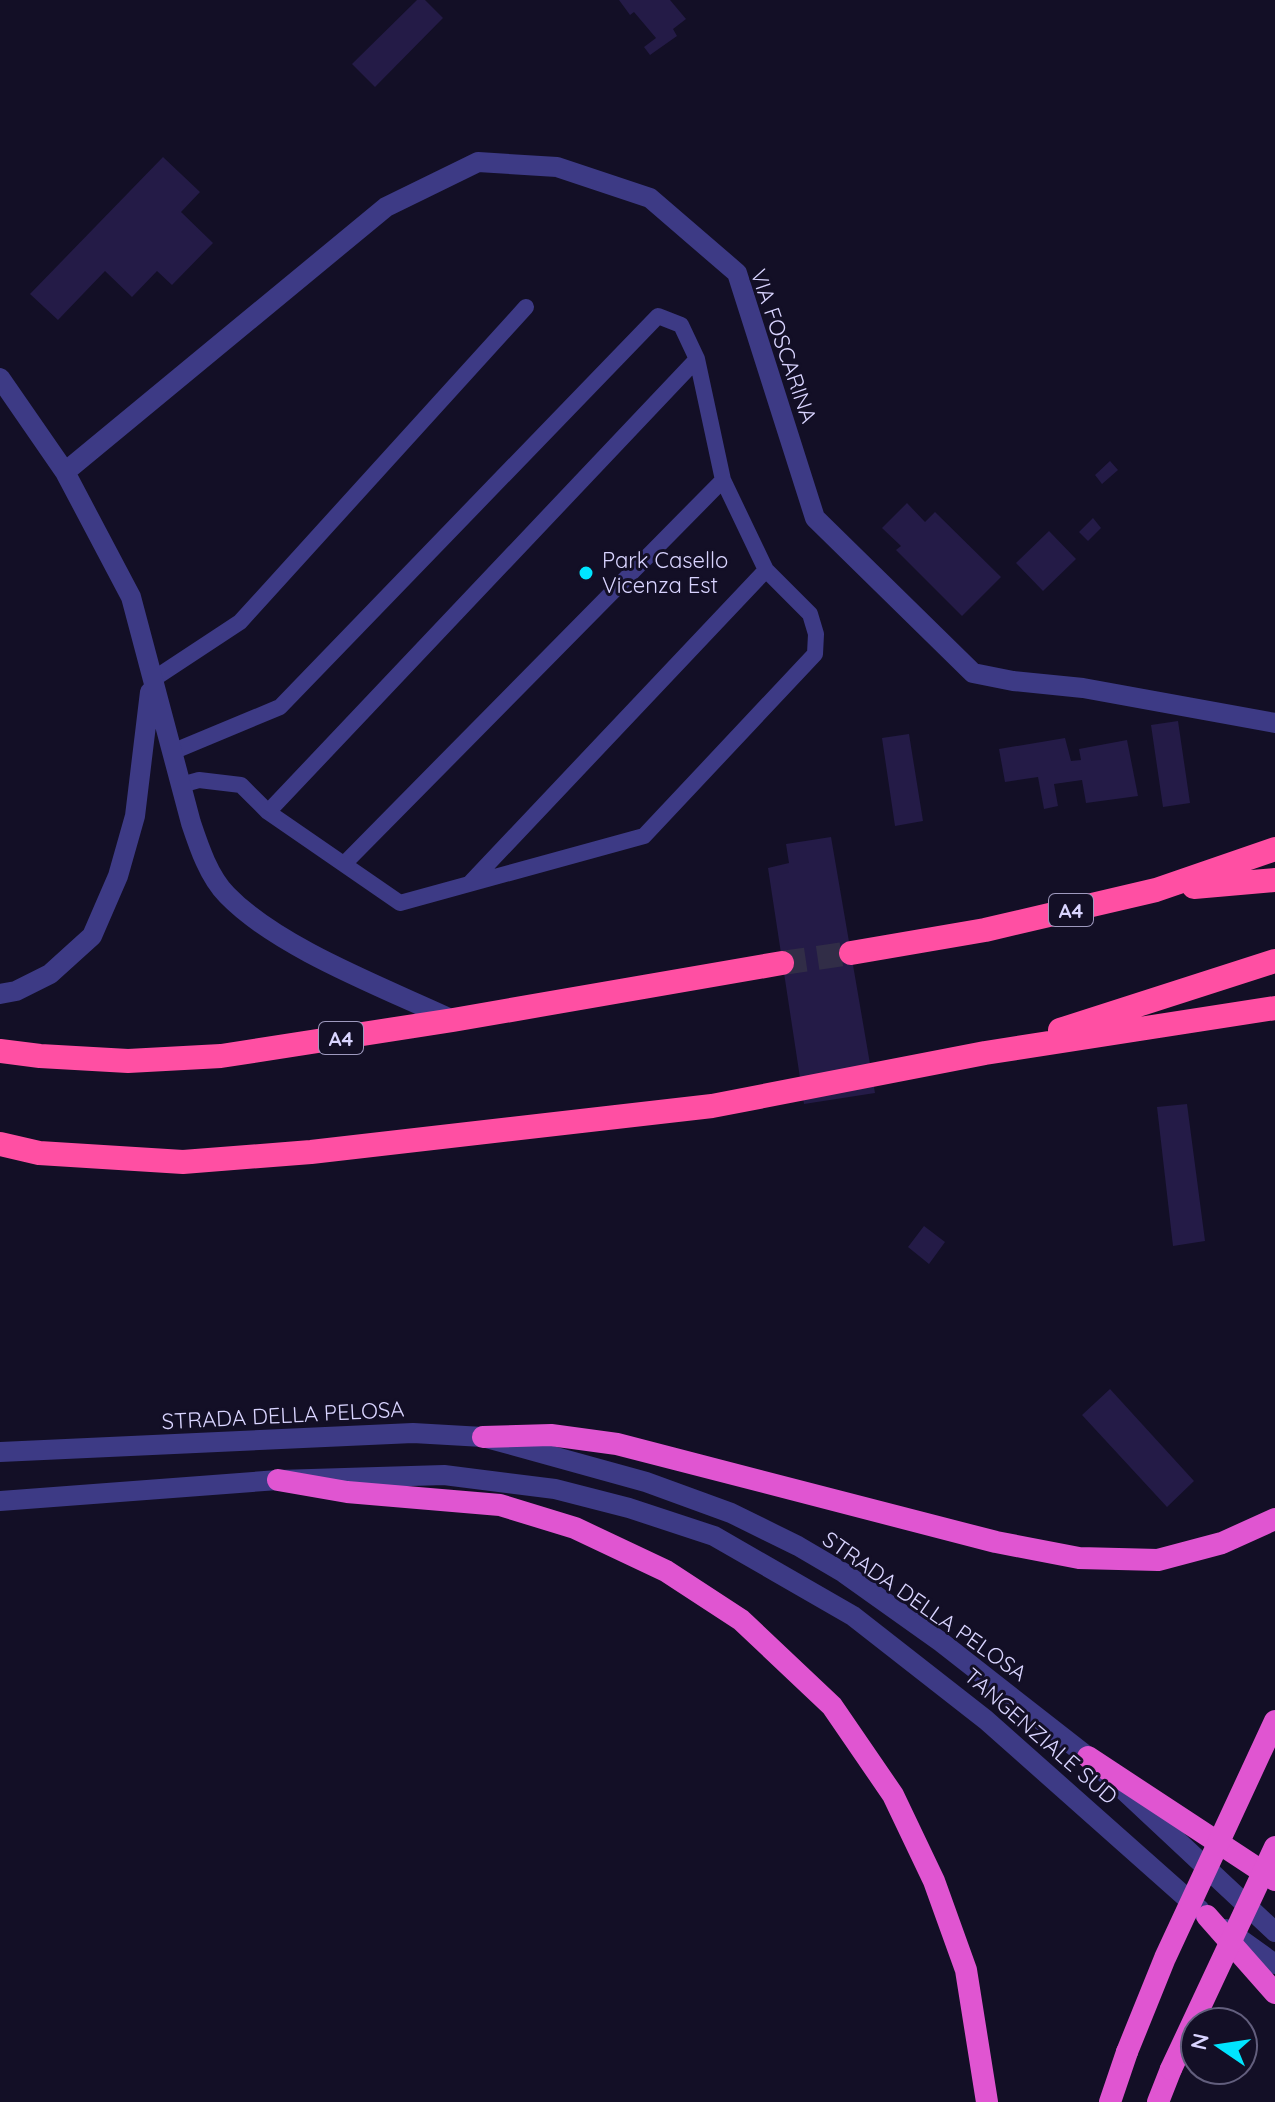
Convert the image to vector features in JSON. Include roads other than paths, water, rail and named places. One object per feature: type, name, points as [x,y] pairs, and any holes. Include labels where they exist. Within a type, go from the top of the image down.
[{"type":"highway","name":"A4","points":[[851,953],[985,930],[1156,890],[1275,849]]},
{"type":"highway","points":[[1156,890],[1275,880]]},
{"type":"highway","points":[[985,1053],[1275,961]]},
{"type":"highway","name":"A4","points":[[0,1051],[83,1060],[167,1061],[221,1056],[453,1020],[782,963]]},
{"type":"highway","points":[[0,1144],[39,1153],[183,1162],[311,1152],[712,1106],[985,1053],[1275,1008]]},
{"type":"highway","points":[[483,1437],[551,1435],[617,1444],[996,1542],[1079,1558],[1158,1560],[1222,1543],[1275,1519]]},
{"type":"highway","points":[[278,1480],[347,1492],[500,1505],[575,1528],[666,1571],[741,1620],[832,1706],[893,1795],[934,1881],[966,1970],[987,2102]]},
{"type":"highway","points":[[1110,2102],[1165,1958],[1275,1721]]},
{"type":"highway","points":[[1088,1757],[1275,1880]]},
{"type":"highway","points":[[1158,2102],[1275,1847]]},
{"type":"highway","points":[[1207,1916],[1275,1993]]},
{"type":"street","name":"VIA FOSCARINA","points":[[65,472],[386,207],[478,162],[557,167],[650,198],[737,273],[815,518],[973,673],[1013,681],[1083,688],[1275,723]]},
{"type":"street","points":[[0,378],[65,472],[131,597],[202,853],[225,893],[265,927],[316,955],[453,1020]]},
{"type":"street","points":[[0,994],[16,991],[50,974],[92,936],[118,876],[135,816],[152,680]]},
{"type":"street","name":"STRADA DELLA PELOSA","points":[[0,1452],[413,1433],[483,1437],[646,1482],[731,1513],[844,1573],[941,1642],[1088,1757],[1275,1932]]},
{"type":"street","name":"TANGENZIALE SUD","points":[[278,1480],[444,1475],[555,1489],[629,1508],[714,1536],[853,1616],[986,1720],[1207,1916]]},
{"type":"street","points":[[0,1501],[278,1480]]},
{"type":"street","points":[[1207,1916],[1275,1964]]},
{"type":"lane","points":[[152,680],[240,622],[526,307]]},
{"type":"lane","points":[[172,752],[280,707],[658,316],[681,325],[697,359],[723,480],[766,570],[810,614],[816,634],[815,654],[644,836],[400,903],[268,812],[241,785],[199,780],[181,785]]},
{"type":"lane","points":[[268,812],[697,359]]},
{"type":"lane","points":[[344,864],[723,480]]},
{"type":"lane","points":[[468,884],[766,570]]},
{"type":"tunnel","points":[[782,963],[851,953]]},
{"type":"place","name":"Park Casello Vicenza Est","points":[[586,573]]}]
